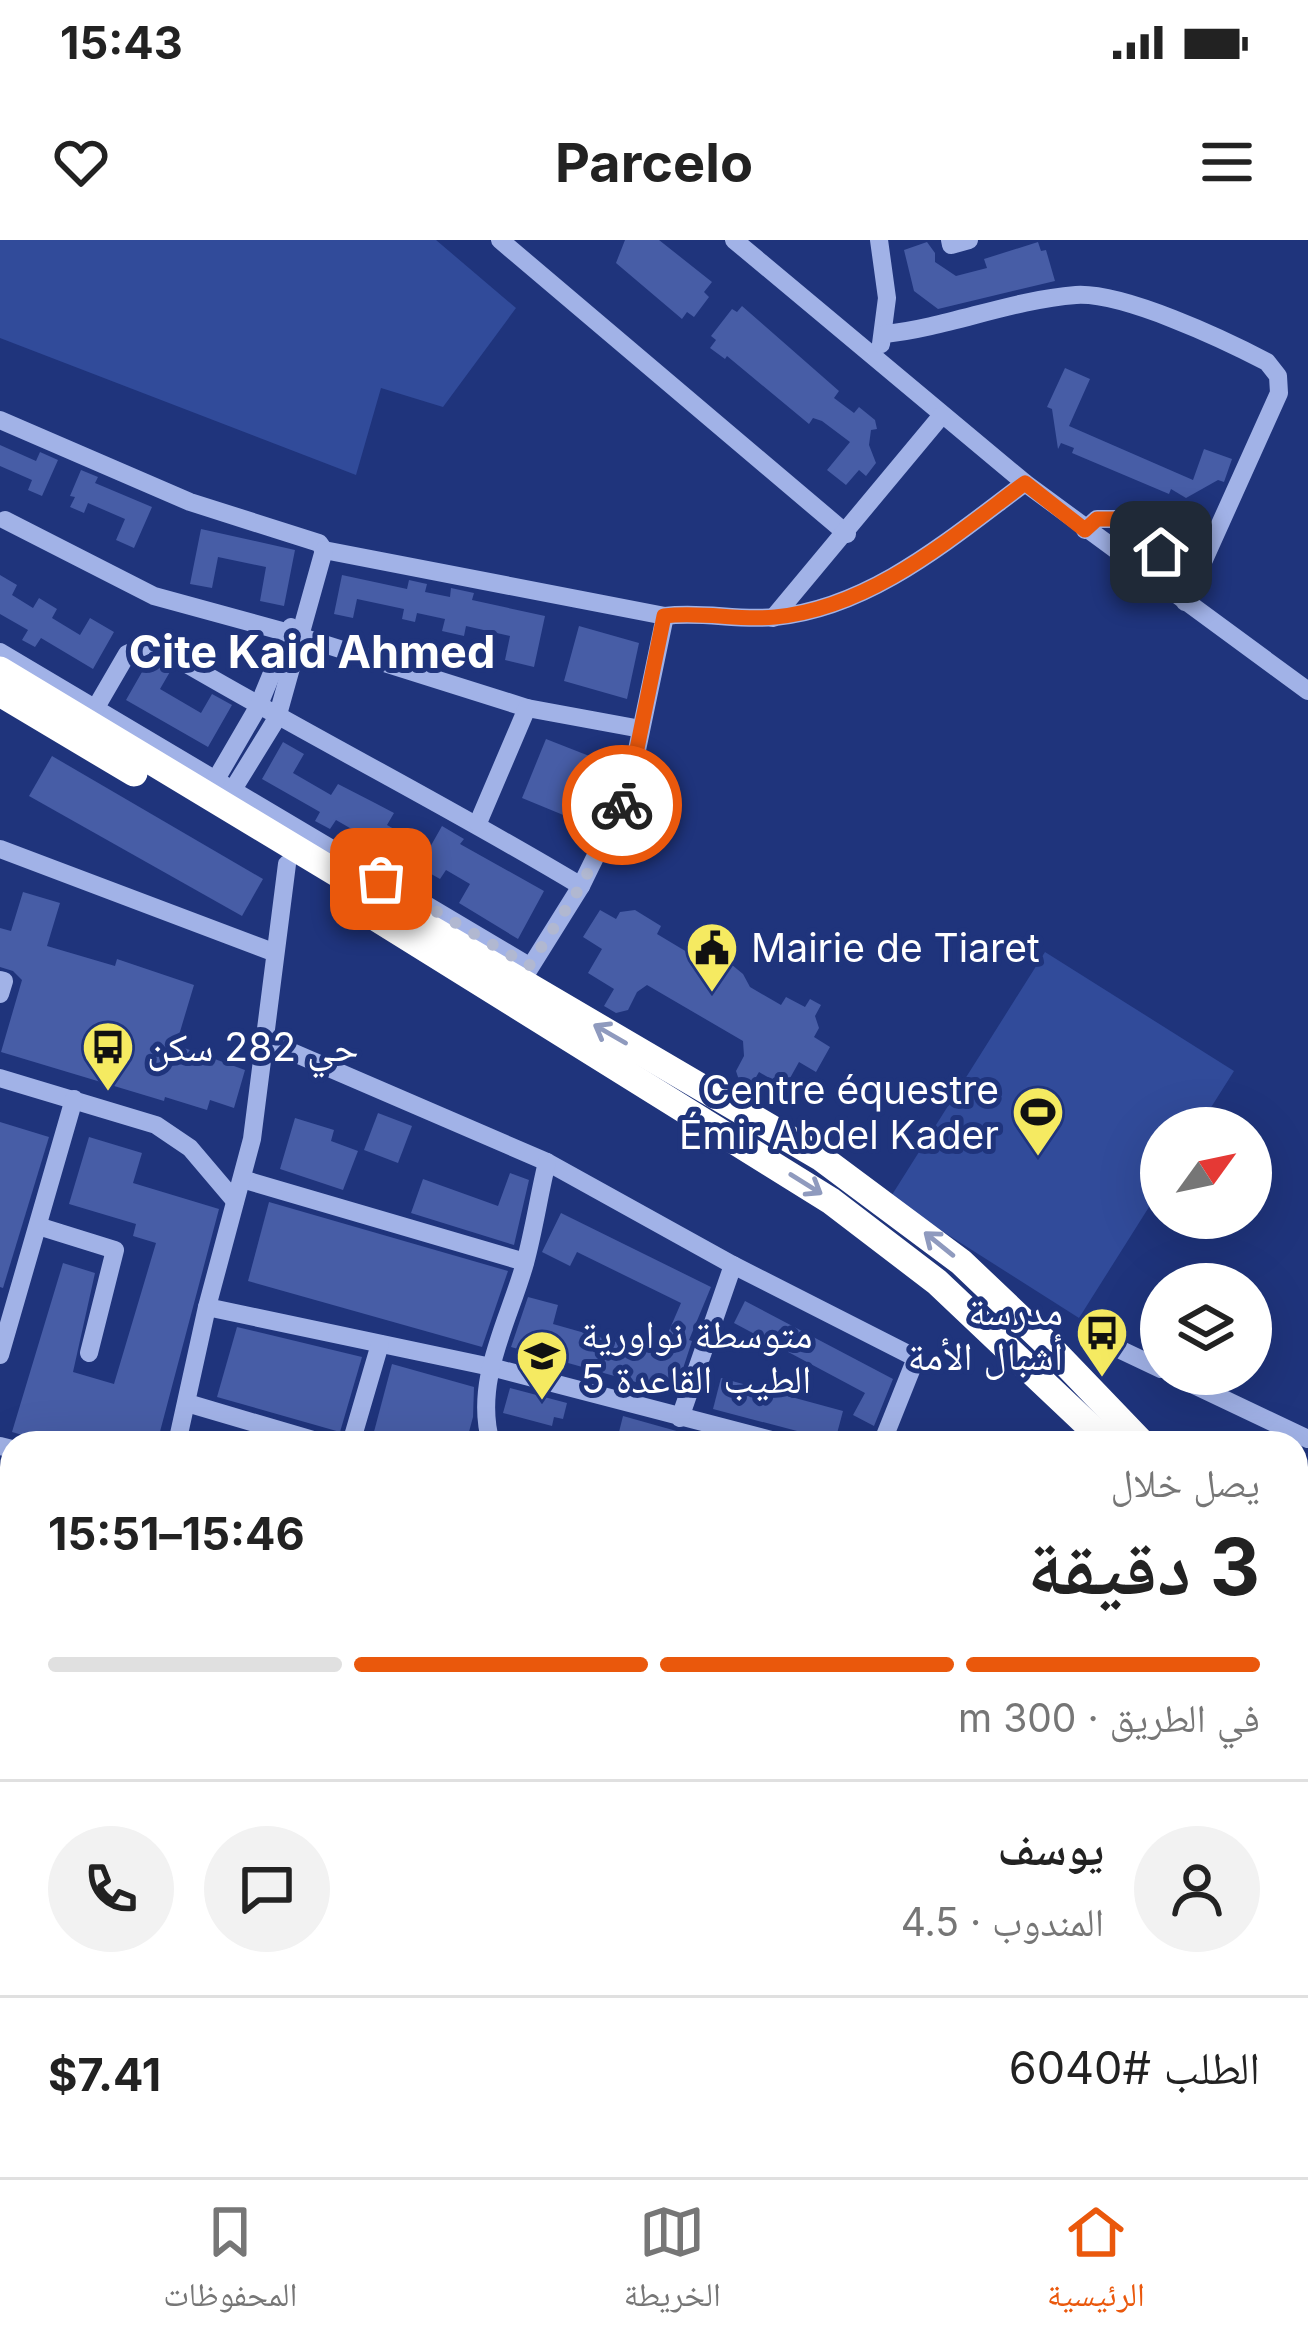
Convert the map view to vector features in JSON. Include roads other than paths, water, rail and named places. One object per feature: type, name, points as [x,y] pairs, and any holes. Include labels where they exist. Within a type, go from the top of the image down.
[{"type":"highway","points":[[0,670],[525,974],[820,1157],[922,1230],[1016,1313],[1130,1431]]},
{"type":"highway","points":[[0,693],[287,864],[831,1201],[937,1282],[1094,1431]]},
{"type":"street","points":[[500,240],[847,534]]},
{"type":"street","points":[[734,240],[1025,483],[1308,691]]},
{"type":"street","points":[[874,360],[884,334],[887,298],[879,240]]},
{"type":"street","points":[[950,240],[951,245],[969,240]]},
{"type":"street","points":[[884,334],[1090,295],[1124,302],[1267,362],[1278,376],[1279,394],[1185,602]]},
{"type":"street","points":[[773,618],[942,416]]},
{"type":"street","points":[[0,421],[190,502],[322,546],[664,616],[773,618],[862,592],[932,552],[1025,483]]},
{"type":"street","points":[[1085,530],[1097,519],[1121,519],[1194,580]]},
{"type":"street","points":[[5,520],[154,596],[527,708],[640,729]]},
{"type":"street","points":[[232,791],[278,718],[295,635],[322,546]]},
{"type":"street","points":[[0,652],[525,974],[581,886],[629,788],[664,616]]},
{"type":"street","points":[[214,781],[295,635]]},
{"type":"street","points":[[95,709],[128,654],[151,643],[581,886]]},
{"type":"street","points":[[478,824],[527,708]]},
{"type":"street","points":[[0,849],[273,952]]},
{"type":"street","points":[[180,1431],[256,1112],[287,864]]},
{"type":"street","points":[[0,980],[4,981],[0,994]]},
{"type":"street","points":[[264,1040],[547,1162],[733,1265],[916,1358],[887,1431]]},
{"type":"street","points":[[0,1078],[138,1117],[171,1133],[204,1162],[235,1201]]},
{"type":"street","points":[[2,1343],[74,1099]]},
{"type":"street","points":[[489,1431],[484,1402],[491,1367],[525,1262],[547,1162]]},
{"type":"street","points":[[242,1178],[525,1262]]},
{"type":"street","points":[[38,1226],[115,1250],[89,1353]]},
{"type":"street","points":[[680,1418],[733,1265]]},
{"type":"street","points":[[207,1307],[491,1367],[734,1431]]},
{"type":"street","points":[[1085,1333],[1140,1359]]},
{"type":"street","points":[[355,1431],[380,1344]]},
{"type":"street","points":[[1215,1395],[1291,1431]]},
{"type":"street","points":[[187,1403],[282,1431]]},
{"type":"place","name":"Mairie de Tiaret","points":[[712,994]]},
{"type":"place","name":"حي 282 سكن","points":[[108,1093]]},
{"type":"place","name":"Centre équestre Émir Abdel Kader","points":[[1038,1158]]},
{"type":"place","name":"مدرسة أشبال الأمة","points":[[1102,1379]]},
{"type":"place","name":"متوسطة نواورية الطيب القاعدة 5","points":[[542,1402]]},
{"type":"district","name":"Cite Kaid Ahmed","points":[[312,652]]}]
